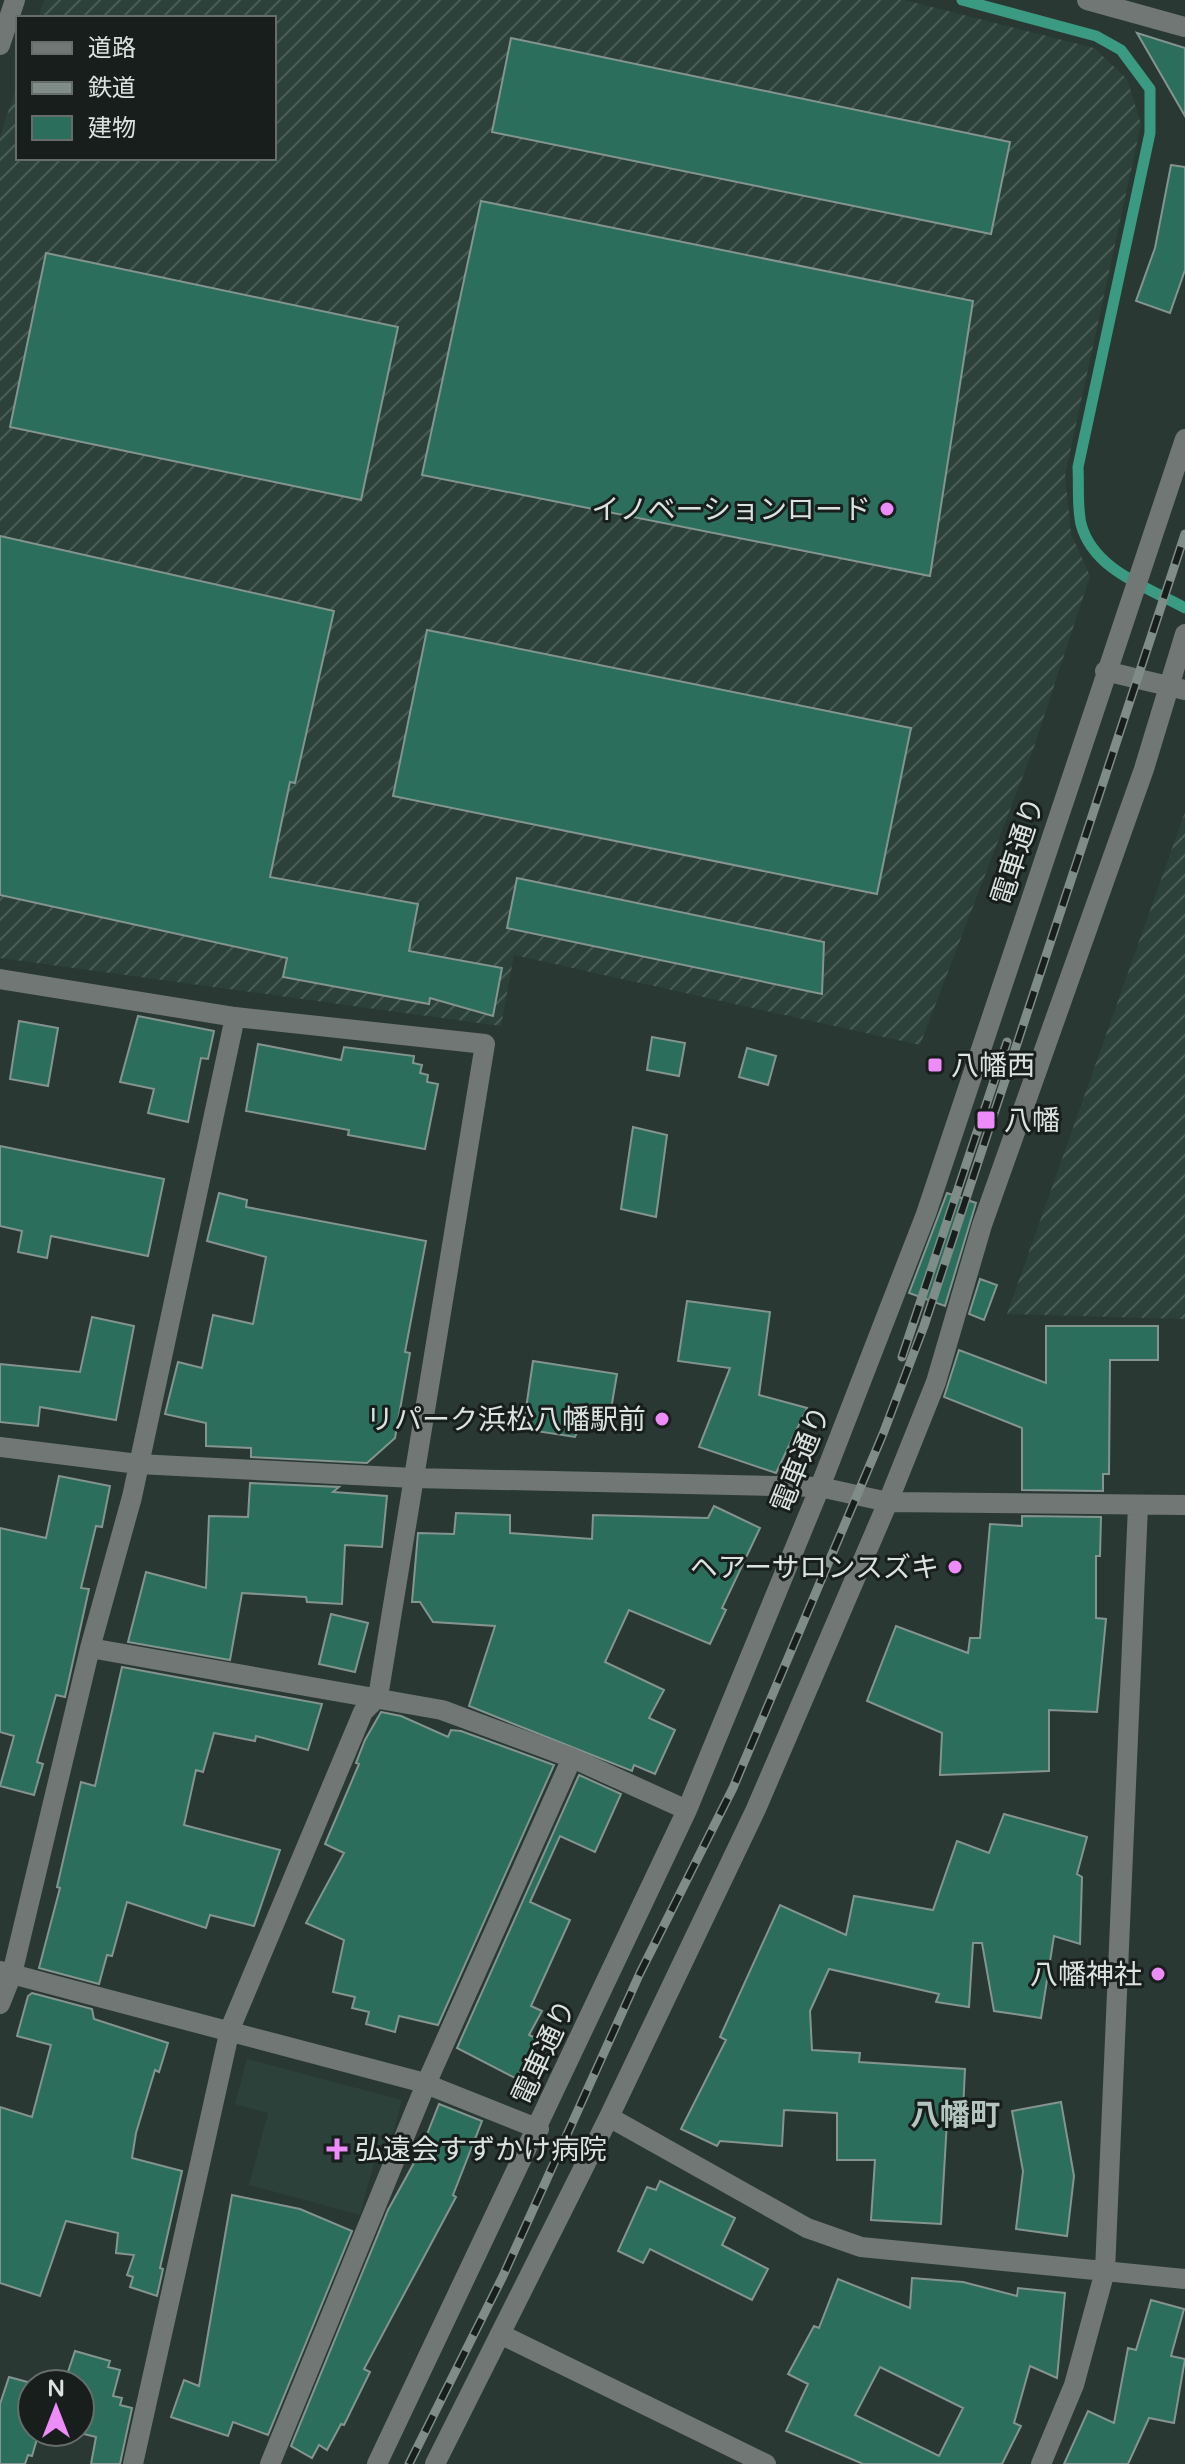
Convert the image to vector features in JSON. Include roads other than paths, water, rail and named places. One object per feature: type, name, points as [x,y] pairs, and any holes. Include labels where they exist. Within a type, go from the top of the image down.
[{"type":"street","points":[[0,45],[15,0]]},
{"type":"street","points":[[1087,0],[1185,27]]},
{"type":"street","name":"電車通り","points":[[377,2464],[539,2129],[687,1810],[820,1487],[926,1214],[1185,439]]},
{"type":"street","points":[[435,2464],[609,2117],[756,1809],[888,1502],[936,1382],[982,1225],[1144,769],[1177,689],[1185,634]]},
{"type":"street","points":[[1105,671],[1177,689]]},
{"type":"street","points":[[0,979],[235,1017],[485,1044],[378,1697],[363,1712],[230,2029],[133,2464]]},
{"type":"street","points":[[0,2004],[90,1648],[132,1497],[235,1017]]},
{"type":"street","points":[[0,1447],[138,1464],[414,1478],[820,1487],[888,1502],[1185,1505]]},
{"type":"street","points":[[1041,2464],[1074,2385],[1105,2271],[1138,1506]]},
{"type":"street","points":[[90,1648],[442,1710],[572,1758],[687,1810]]},
{"type":"street","points":[[270,2464],[426,2084],[572,1758]]},
{"type":"street","points":[[6,1972],[230,2029],[426,2084],[539,2129]]},
{"type":"street","points":[[609,2117],[807,2228],[861,2247],[1185,2279]]},
{"type":"street","points":[[500,2334],[766,2464]]},
{"type":"waterway","points":[[962,0],[1096,36],[1121,50],[1150,89],[1150,133],[1078,467],[1079,510],[1087,540],[1097,554],[1123,575],[1185,608]]},
{"type":"railway","points":[[409,2464],[503,2276],[640,1973],[733,1788],[883,1434],[924,1326],[1185,534]]},
{"type":"railway","points":[[902,1357],[1007,1042]]},
{"type":"place","name":"イノベーションロード","points":[[887,509]]},
{"type":"place","name":"八幡西","points":[[935,1065]]},
{"type":"place","name":"八幡","points":[[986,1120]]},
{"type":"place","name":"リパーク浜松八幡駅前","points":[[662,1419]]},
{"type":"place","name":"ヘアーサロンスズキ","points":[[955,1567]]},
{"type":"place","name":"八幡神社","points":[[1158,1974]]},
{"type":"place","name":"弘遠会すずかけ病院","points":[[337,2149]]},
{"type":"district","name":"八幡町","points":[[955,2115]]}]
